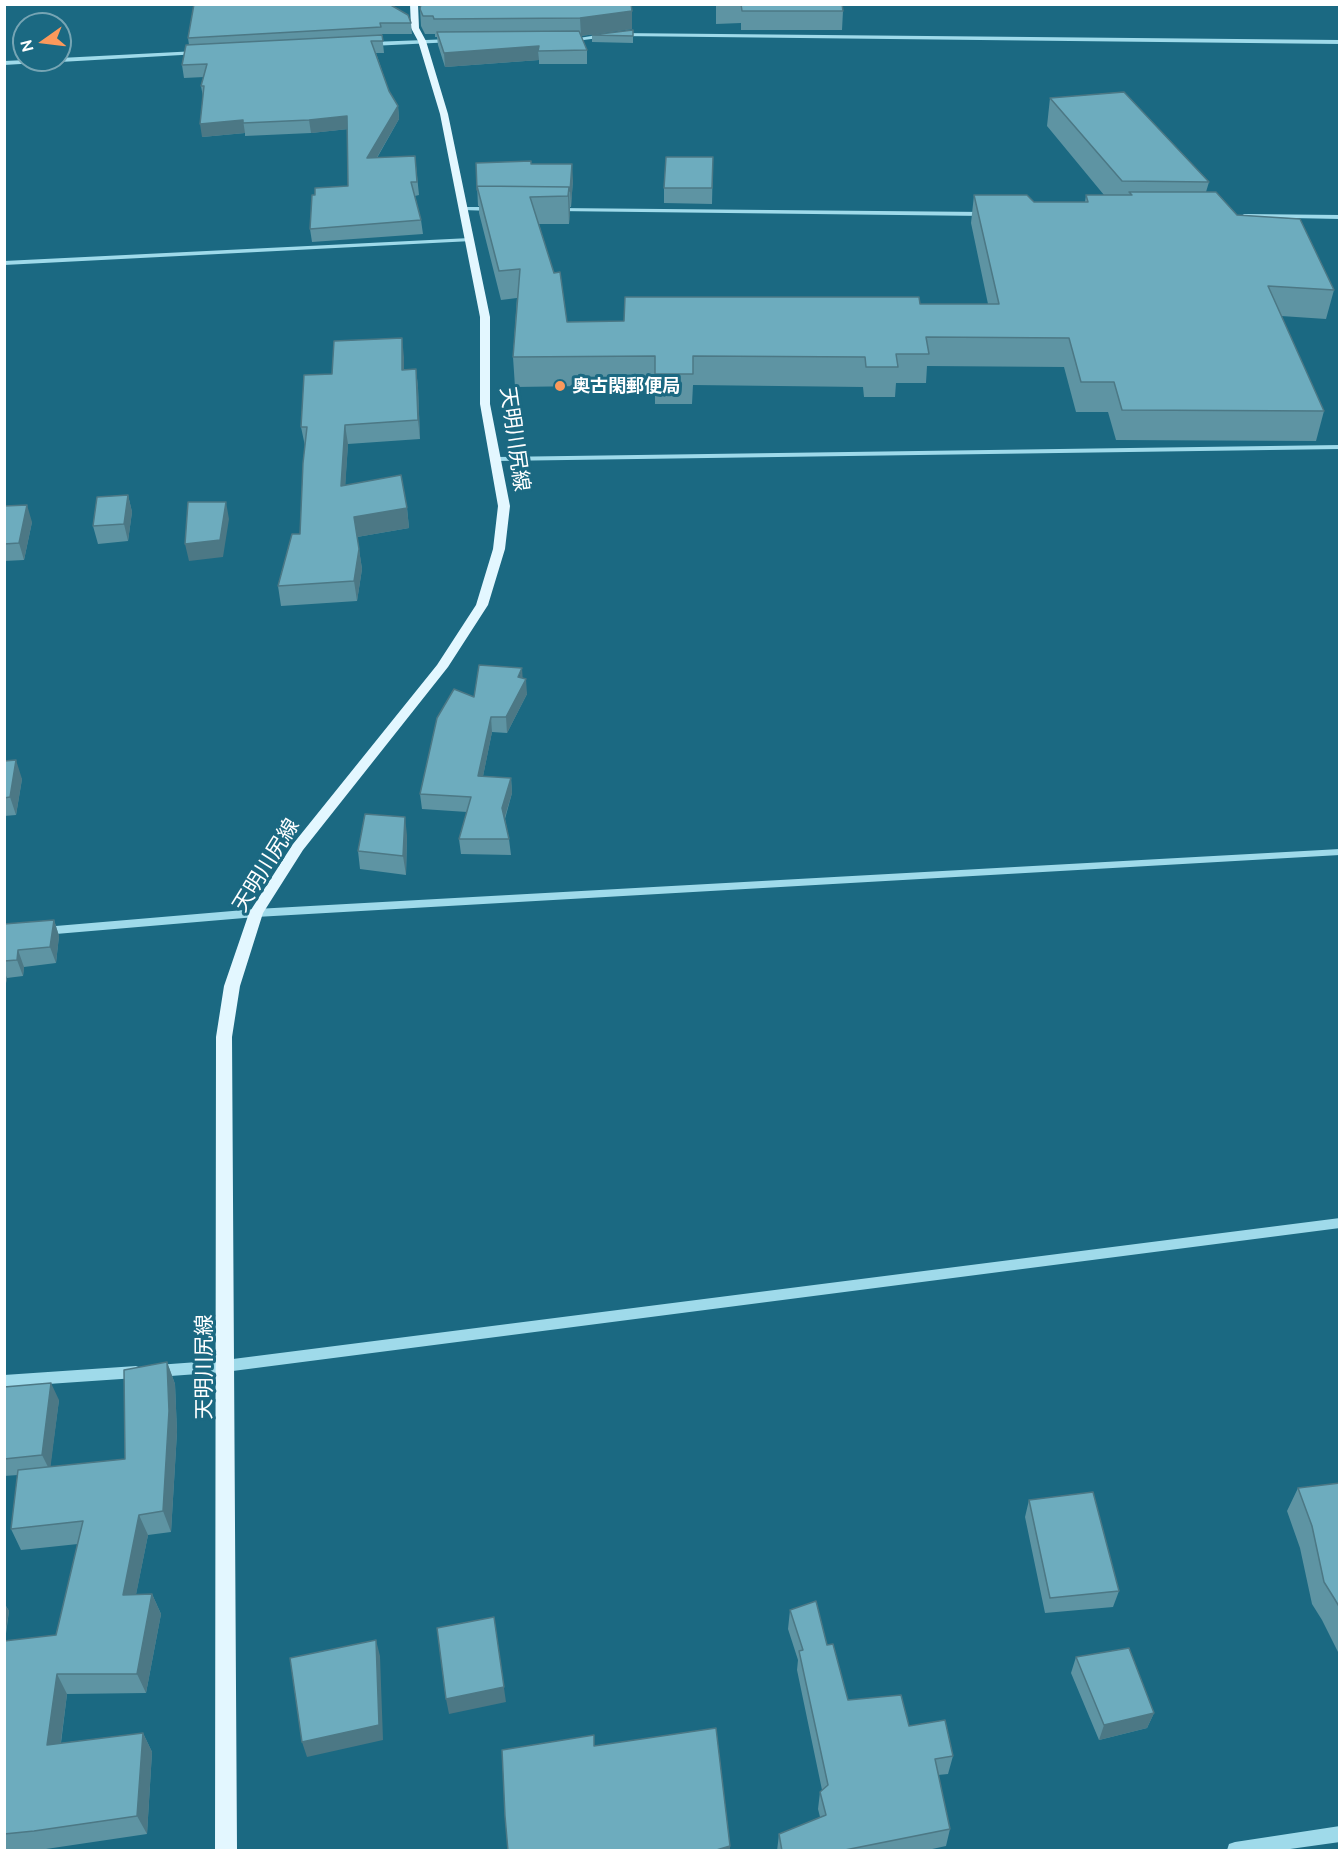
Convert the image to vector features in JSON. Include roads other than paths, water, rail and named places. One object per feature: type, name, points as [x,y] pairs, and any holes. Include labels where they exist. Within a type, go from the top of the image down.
[{"type":"main road","name":"天明川尻線","points":[[226,1851],[224,1037],[232,986],[256,913],[298,847],[442,667],[482,605],[500,538],[504,506],[485,404],[485,317],[444,114],[422,41],[415,28],[414,4]]},
{"type":"street","points":[[558,40],[581,40],[620,33],[1340,42]]},
{"type":"street","points":[[362,44],[456,41]]},
{"type":"street","points":[[72,59],[207,52]]},
{"type":"street","points":[[464,209],[500,209]]},
{"type":"street","points":[[547,210],[989,214]]},
{"type":"street","points":[[1239,216],[1340,217]]},
{"type":"street","points":[[4,263],[470,240]]},
{"type":"street","points":[[497,459],[1340,447]]},
{"type":"street","points":[[27,933],[256,913],[1340,852]]},
{"type":"street","points":[[4,1381],[225,1366],[1340,1223]]},
{"type":"street","points":[[1235,1851],[1340,1834]]},
{"type":"place","name":"奥古閑郵便局","points":[[560,386]]}]
